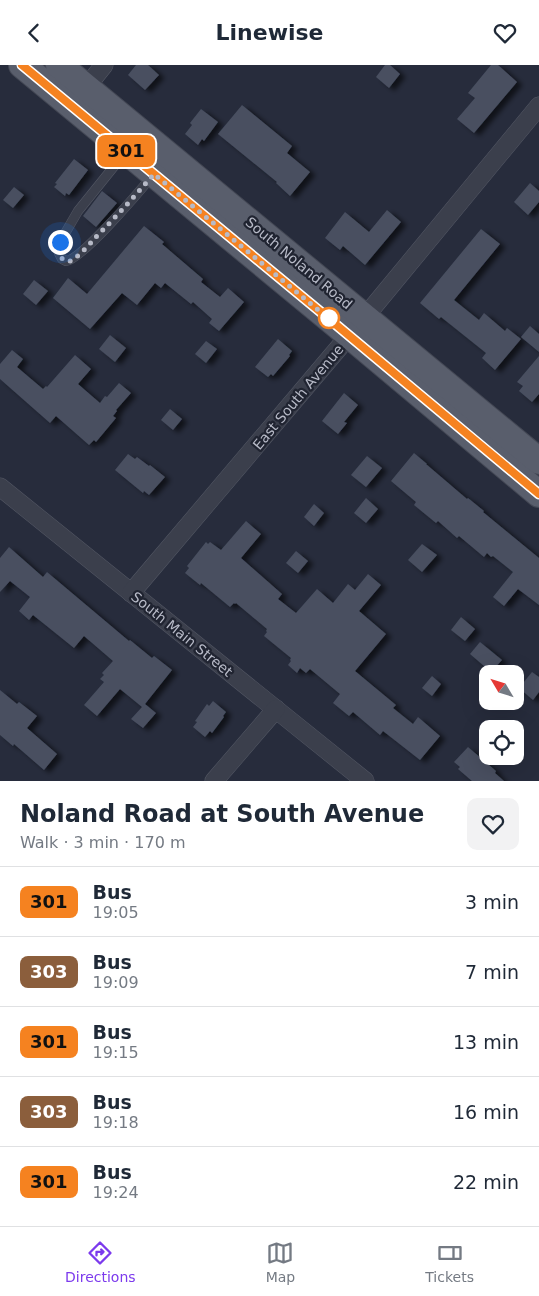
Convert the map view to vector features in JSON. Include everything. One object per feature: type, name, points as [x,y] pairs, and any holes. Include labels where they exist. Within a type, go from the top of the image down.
[{"type":"main road","name":"South Noland Road","points":[[22,65],[79,97],[357,327],[539,494]]},
{"type":"main road","name":"South Noland Road","points":[[59,65],[79,97],[127,151],[154,174],[539,461]]},
{"type":"street","points":[[79,97],[104,65]]},
{"type":"street","name":"East South Avenue","points":[[131,593],[357,327],[539,106]]},
{"type":"street","name":"South Main Street","points":[[0,487],[365,781]]},
{"type":"street","points":[[214,781],[276,709]]},
{"type":"lane","points":[[127,151],[78,211],[60,242],[58,253],[62,259],[71,261],[125,207],[154,174]]},
{"type":"building","points":[[136,65],[148,65],[159,75],[145,90],[128,75]]},
{"type":"building","points":[[385,65],[390,65],[400,74],[389,88],[376,77]]},
{"type":"building","points":[[491,65],[498,65],[517,82],[474,133],[457,119],[475,98],[468,93]]},
{"type":"building","points":[[242,105],[292,146],[287,153],[310,172],[290,196],[277,182],[218,134]]},
{"type":"building","points":[[201,109],[218,122],[204,141],[202,139],[198,145],[185,134],[192,125],[190,123]]},
{"type":"building","points":[[74,159],[88,170],[69,195],[66,193],[65,196],[54,187],[57,184],[55,183]]},
{"type":"building","points":[[530,183],[539,191],[539,202],[528,215],[514,202]]},
{"type":"building","points":[[14,187],[24,195],[13,208],[3,200]]},
{"type":"building","points":[[102,191],[117,203],[96,227],[83,216]]},
{"type":"building","points":[[387,210],[401,222],[365,265],[343,246],[340,250],[325,238],[345,212],[369,232]]},
{"type":"building","points":[[144,226],[203,279],[201,282],[220,297],[228,288],[244,302],[219,331],[209,323],[212,319],[193,302],[191,304],[165,283],[161,288],[155,283],[137,305],[122,293],[90,329],[53,298],[68,278],[87,294]]},
{"type":"building","points":[[481,229],[500,244],[454,300],[479,320],[484,313],[505,331],[507,328],[521,339],[495,370],[482,358],[486,353],[441,317],[439,319],[420,303]]},
{"type":"building","points":[[34,280],[48,291],[36,305],[23,294]]},
{"type":"building","points":[[530,326],[539,334],[539,352],[521,337]]},
{"type":"building","points":[[110,335],[126,348],[115,362],[99,349]]},
{"type":"building","points":[[278,339],[292,351],[273,376],[271,374],[268,377],[255,367]]},
{"type":"building","points":[[206,341],[217,349],[206,363],[195,354]]},
{"type":"building","points":[[12,350],[23,359],[17,367],[43,389],[47,387],[75,355],[91,369],[78,384],[100,403],[119,383],[131,393],[116,410],[113,416],[116,418],[96,442],[94,440],[89,445],[56,416],[50,423],[0,379],[0,364]]},
{"type":"building","points":[[539,356],[539,394],[532,402],[519,391],[523,386],[517,382]]},
{"type":"building","points":[[344,393],[358,405],[344,422],[347,423],[338,434],[322,421]]},
{"type":"building","points":[[170,409],[182,419],[173,430],[161,420]]},
{"type":"building","points":[[414,453],[539,558],[539,605],[518,589],[504,606],[493,597],[513,572],[493,556],[491,557],[487,553],[484,557],[459,536],[457,538],[438,521],[436,523],[414,505],[416,502],[391,481]]},
{"type":"building","points":[[128,454],[150,465],[165,477],[149,495],[144,491],[143,493],[115,470]]},
{"type":"building","points":[[367,456],[382,468],[366,487],[351,475]]},
{"type":"building","points":[[366,498],[378,509],[366,523],[354,513]]},
{"type":"building","points":[[314,504],[324,513],[314,526],[304,517]]},
{"type":"building","points":[[246,521],[261,534],[241,558],[282,594],[278,599],[296,613],[317,589],[333,603],[348,584],[355,590],[368,574],[381,585],[359,611],[386,634],[355,671],[396,705],[393,708],[413,724],[418,717],[440,736],[420,760],[383,731],[380,735],[353,712],[349,716],[333,703],[340,694],[310,669],[306,673],[300,668],[297,673],[288,665],[291,658],[264,636],[267,629],[236,603],[230,607],[201,583],[200,585],[185,573],[189,568],[187,566],[206,542],[208,544],[210,542],[221,550]]},
{"type":"building","points":[[422,544],[437,555],[422,572],[408,560]]},
{"type":"building","points":[[9,547],[43,577],[47,572],[129,641],[152,658],[154,656],[172,670],[145,704],[156,713],[143,728],[131,719],[142,707],[120,689],[97,716],[84,705],[104,682],[100,679],[104,675],[102,673],[113,661],[84,636],[74,648],[33,615],[29,620],[19,611],[30,597],[10,581],[0,592],[0,558]]},
{"type":"building","points":[[296,551],[308,561],[298,573],[286,563]]},
{"type":"building","points":[[461,617],[475,629],[465,641],[451,630]]},
{"type":"building","points":[[480,642],[502,660],[497,665],[483,665],[470,654]]},
{"type":"building","points":[[532,672],[539,677],[539,692],[533,700],[524,692],[524,682]]},
{"type":"building","points":[[432,676],[441,684],[432,696],[422,688]]},
{"type":"building","points":[[0,690],[17,704],[19,702],[37,716],[27,728],[57,754],[44,770],[14,744],[13,746],[0,735]]},
{"type":"building","points":[[213,701],[226,712],[212,733],[210,731],[205,737],[193,727],[207,704],[209,706]]},
{"type":"building","points":[[468,747],[479,756],[479,765],[489,765],[504,781],[472,781],[458,769],[460,767],[454,762]]},
{"type":"bus line","name":"301","points":[[22,65],[539,494]]},
{"type":"route","points":[[60,242],[58,253],[62,259],[71,261],[125,207],[154,174],[334,323],[329,318]]}]
